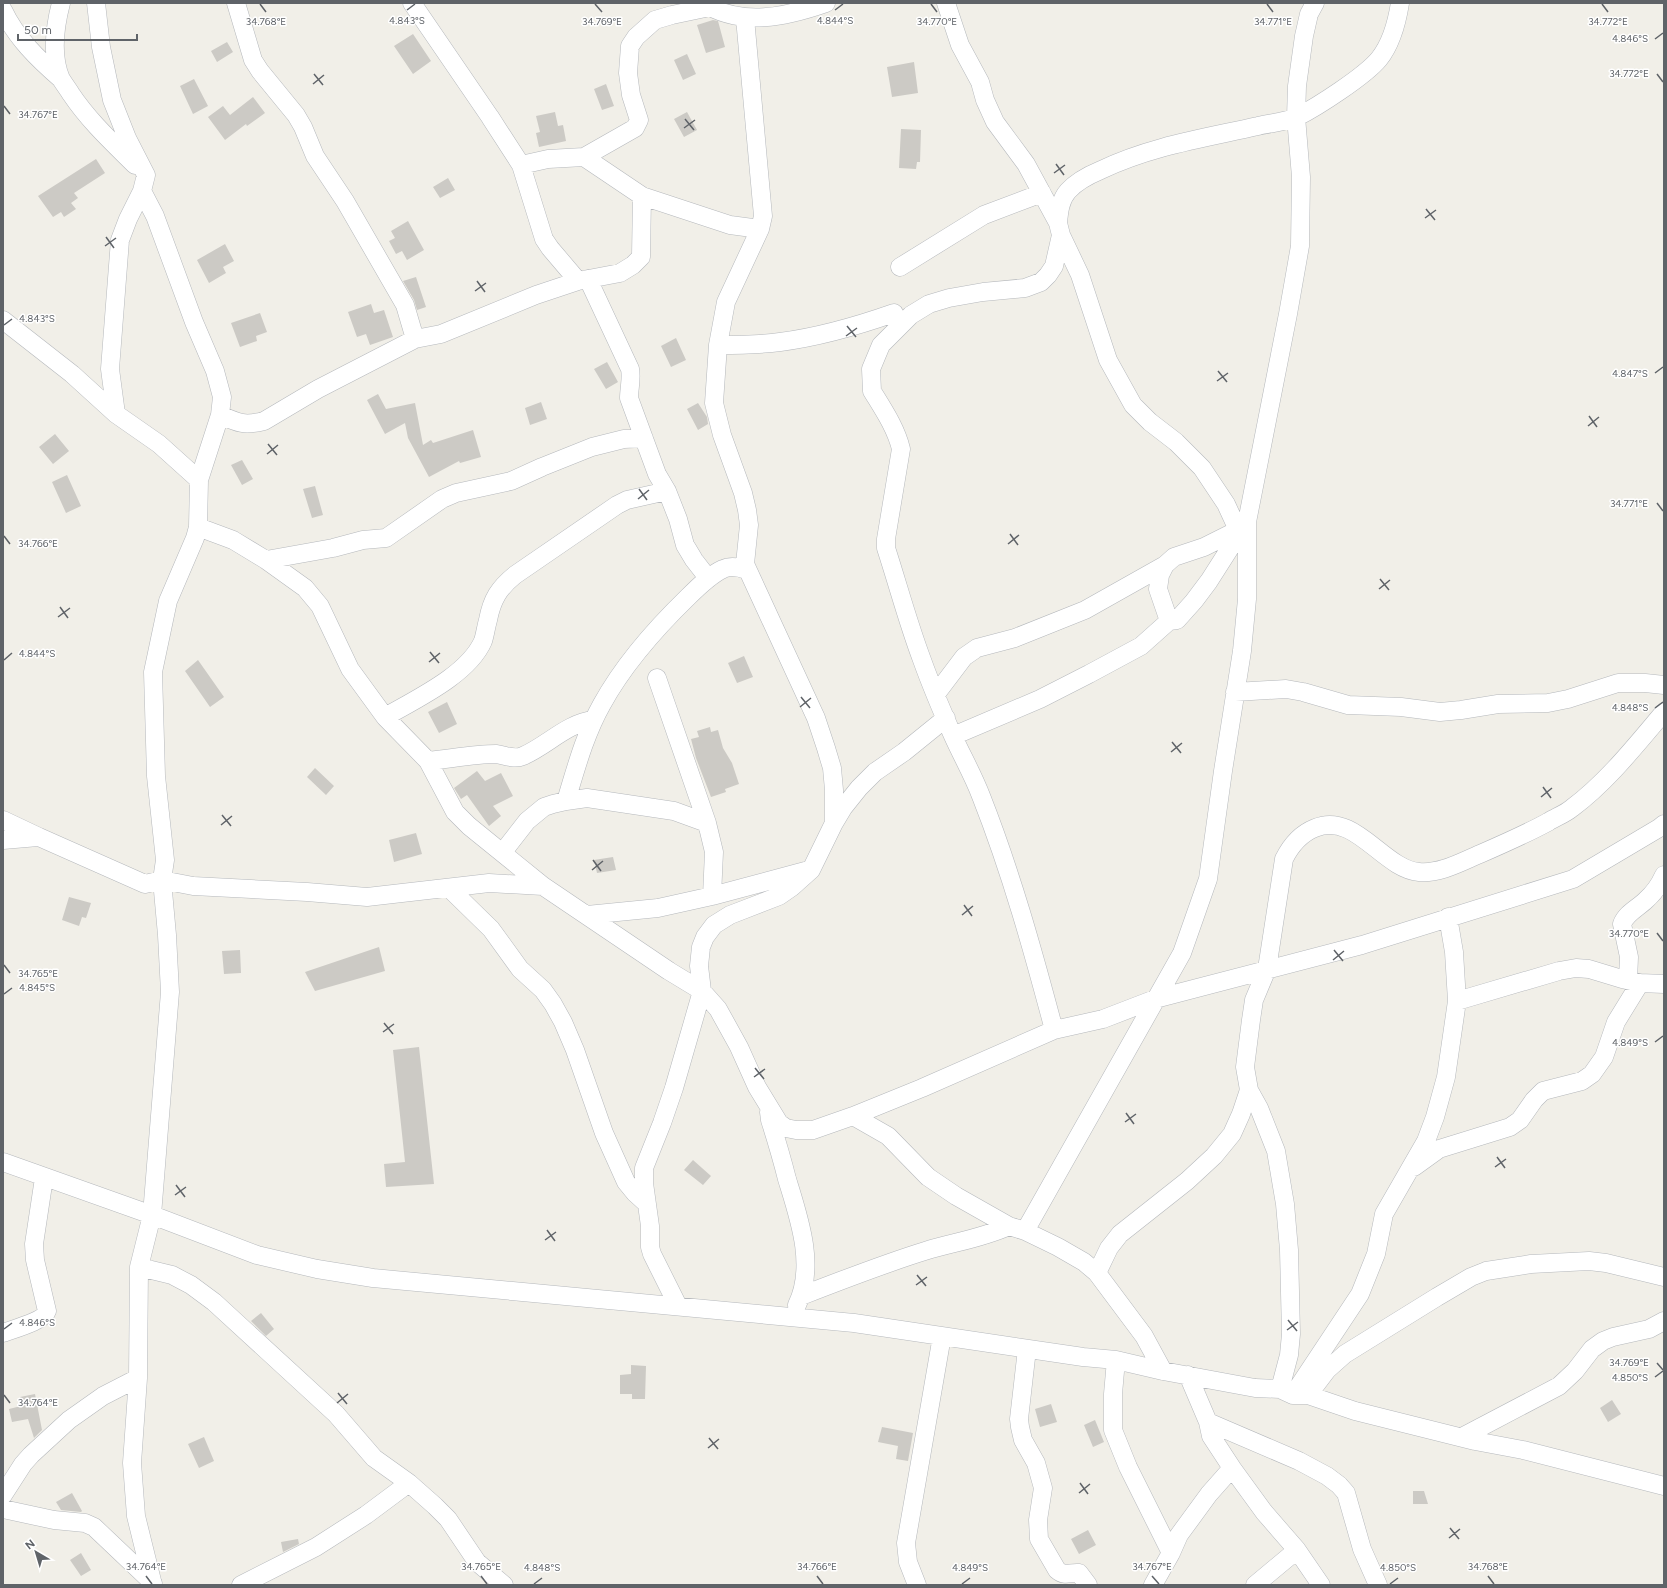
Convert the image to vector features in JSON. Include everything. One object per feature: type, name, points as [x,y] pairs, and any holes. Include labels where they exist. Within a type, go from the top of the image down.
[{"type":"street","points":[[61,3],[56,22],[56,44],[57,64],[62,79],[76,102],[144,183]]},
{"type":"street","points":[[96,3],[101,47],[112,100],[144,183],[194,322],[215,371],[222,397],[220,414],[198,480],[198,527],[195,538],[168,601],[153,672],[156,776],[165,860],[162,880],[170,992],[152,1215],[139,1267],[138,1378],[133,1471],[136,1516],[153,1584]]},
{"type":"street","points":[[236,3],[240,22],[253,60],[300,121],[315,156],[345,201],[405,306],[415,339]]},
{"type":"street","points":[[412,3],[486,110],[521,165],[544,239],[550,248],[583,280],[630,369],[629,398],[657,474],[668,492],[685,544],[694,560],[708,578]]},
{"type":"street","points":[[521,165],[548,160],[584,157],[635,128],[639,120],[631,95],[628,73],[630,46],[636,37],[655,20],[707,5],[745,18],[785,15],[826,3]]},
{"type":"street","points":[[946,3],[960,45],[980,82],[985,100],[995,122],[1022,156],[1042,193],[1080,274],[1108,360],[1130,399],[1142,414],[1176,442],[1202,468],[1242,529]]},
{"type":"street","points":[[802,1296],[894,1261],[926,1251],[1017,1229],[1182,953],[1197,914],[1208,879],[1242,651],[1247,600],[1242,529],[1288,314],[1300,246],[1301,177],[1296,117],[1297,86],[1304,36],[1309,14],[1315,3]]},
{"type":"street","points":[[1054,1030],[1042,983],[1007,869],[981,796],[953,736],[909,625],[886,548],[886,539],[901,449],[899,441],[889,420],[872,391],[871,369],[881,345],[911,315],[930,304],[956,297],[1025,288],[1042,282],[1054,266],[1059,229],[1059,209],[1067,192],[1076,184],[1094,173],[1118,162],[1176,144],[1296,117],[1363,74],[1379,59],[1390,40],[1398,17],[1400,3]]},
{"type":"street","points":[[3,10],[8,22],[40,61],[62,79]]},
{"type":"street","points":[[745,18],[763,216],[760,229],[726,302],[718,345],[714,403],[722,435],[743,493],[750,525],[745,557],[747,570],[816,718],[832,768],[834,823]]},
{"type":"street","points":[[3,38],[23,41]]},
{"type":"street","points":[[584,157],[642,196],[730,225],[760,229]]},
{"type":"street","points":[[116,414],[110,369],[120,240],[144,183]]},
{"type":"street","points":[[900,267],[984,215],[1042,193]]},
{"type":"street","points":[[220,414],[238,423],[254,424],[264,421],[308,394],[415,339],[441,334],[536,295],[583,280],[620,273],[633,265],[641,257],[642,196]]},
{"type":"street","points":[[718,345],[754,344],[805,338],[843,329],[894,313]]},
{"type":"street","points":[[3,320],[66,370],[116,414],[159,444],[198,480]]},
{"type":"street","points":[[266,560],[333,548],[363,540],[386,538],[442,499],[456,493],[511,481],[542,466],[592,447],[624,439],[644,438]]},
{"type":"street","points":[[385,717],[440,684],[460,670],[473,656],[483,641],[494,598],[502,585],[617,505],[627,500],[668,492]]},
{"type":"street","points":[[198,527],[233,540],[266,560],[305,588],[320,606],[350,669],[385,717],[428,761],[456,812],[469,826],[543,886],[669,971],[702,991],[718,1009],[769,1108],[779,1124],[786,1128],[796,1130],[813,1130],[853,1116],[943,1079],[1054,1030],[1103,1019],[1155,999],[1362,945],[1573,879],[1664,824]]},
{"type":"street","points":[[936,694],[964,657],[977,648],[1015,638],[1084,610],[1165,565],[1174,557],[1204,547],[1242,529]]},
{"type":"street","points":[[953,736],[1040,699],[1141,646],[1169,622],[1177,620],[1194,601],[1242,529]]},
{"type":"street","points":[[1165,565],[1160,575],[1158,590],[1169,622]]},
{"type":"street","points":[[566,801],[580,754],[594,720],[613,686],[652,635],[708,578],[723,569],[732,567],[747,570]]},
{"type":"street","points":[[657,678],[707,823],[714,852],[712,896]]},
{"type":"street","points":[[1235,692],[1286,689],[1303,692],[1348,705],[1401,707],[1440,712],[1498,704],[1548,703],[1574,698],[1618,683],[1664,685]]},
{"type":"street","points":[[1294,1393],[1289,1354],[1292,1334],[1289,1250],[1285,1204],[1276,1151],[1259,1108],[1249,1090],[1245,1067],[1254,1000],[1267,969],[1284,859],[1298,838],[1307,831],[1322,825],[1349,830],[1364,839],[1395,864],[1408,870],[1420,872],[1440,870],[1515,839],[1571,809],[1608,775],[1664,712]]},
{"type":"street","points":[[678,1306],[650,1247],[650,1226],[646,1203],[644,1168],[672,1095],[702,991],[699,966],[701,947],[705,937],[714,925],[730,915],[779,896],[792,887],[811,870],[843,808],[876,772],[904,752],[946,718]]},
{"type":"street","points":[[428,761],[498,754],[512,757],[522,756],[546,744],[576,724],[594,720]]},
{"type":"street","points":[[505,854],[506,848],[527,821],[544,807],[566,801],[587,798],[674,811],[707,823]]},
{"type":"street","points":[[3,820],[145,884],[162,880],[193,886],[279,890],[367,897],[489,883],[543,886]]},
{"type":"street","points":[[3,840],[38,837]]},
{"type":"street","points":[[587,915],[658,908],[712,896],[811,870]]},
{"type":"street","points":[[1410,1170],[1439,1149],[1510,1127],[1520,1120],[1534,1100],[1544,1091],[1582,1080],[1592,1074],[1604,1057],[1616,1022],[1634,981],[1622,924],[1628,915],[1653,893],[1664,875]]},
{"type":"street","points":[[449,888],[491,930],[520,969],[543,990],[553,1004],[563,1022],[575,1050],[596,1110],[626,1182],[646,1203]]},
{"type":"street","points":[[1294,1393],[1360,1294],[1376,1254],[1384,1214],[1426,1140],[1442,1095],[1450,1056],[1457,1001],[1454,952],[1448,917]]},
{"type":"street","points":[[1457,1001],[1559,971],[1576,968],[1589,969],[1634,981],[1664,984]]},
{"type":"street","points":[[1097,1273],[1109,1248],[1120,1234],[1187,1181],[1214,1156],[1232,1134],[1249,1090]]},
{"type":"street","points":[[769,1108],[770,1120],[793,1198],[804,1243],[805,1280],[802,1296],[792,1316]]},
{"type":"street","points":[[853,1116],[888,1136],[928,1177],[1017,1229],[1058,1247],[1084,1262],[1097,1273],[1144,1336],[1163,1371]]},
{"type":"street","points":[[3,1162],[44,1178],[152,1215],[257,1255],[317,1269],[381,1279],[792,1316],[854,1323],[1083,1357],[1116,1360],[1163,1371],[1255,1388],[1294,1393],[1462,1437],[1567,1461],[1664,1486]]},
{"type":"street","points":[[3,1333],[38,1320],[46,1314],[47,1311],[34,1244],[44,1178]]},
{"type":"street","points":[[1294,1393],[1327,1370],[1345,1354],[1437,1297],[1471,1277],[1486,1271],[1531,1264],[1589,1261],[1606,1263],[1664,1277]]},
{"type":"street","points":[[139,1267],[172,1275],[191,1285],[214,1302],[336,1414],[374,1458],[410,1483],[448,1519],[476,1562],[504,1585]]},
{"type":"street","points":[[1462,1437],[1559,1386],[1575,1371],[1592,1349],[1603,1341],[1613,1337],[1649,1329],[1664,1321]]},
{"type":"street","points":[[917,1585],[908,1562],[906,1543],[942,1336]]},
{"type":"street","points":[[1027,1349],[1019,1418],[1021,1435],[1036,1463],[1043,1488],[1038,1520],[1039,1539],[1057,1570],[1061,1574],[1079,1573],[1088,1585]]},
{"type":"street","points":[[1116,1360],[1113,1394],[1113,1430],[1128,1468],[1170,1553]]},
{"type":"street","points":[[1188,1375],[1208,1422],[1211,1436],[1264,1512],[1297,1550],[1321,1585]]},
{"type":"street","points":[[3,1495],[23,1464],[69,1420],[103,1396],[138,1378]]},
{"type":"street","points":[[1208,1422],[1299,1461],[1327,1476],[1339,1485],[1346,1493],[1362,1549],[1378,1585]]},
{"type":"street","points":[[1153,1585],[1179,1534],[1209,1494],[1232,1468]]},
{"type":"street","points":[[241,1585],[316,1547],[366,1515],[410,1483]]},
{"type":"street","points":[[3,1509],[54,1520],[85,1523],[94,1527],[153,1584]]},
{"type":"street","points":[[1255,1585],[1297,1550]]},
{"type":"building","points":[[713,20],[718,21],[725,47],[706,53],[697,25]]},
{"type":"building","points":[[413,34],[431,61],[413,74],[394,46]]},
{"type":"building","points":[[227,42],[233,52],[217,62],[211,51]]},
{"type":"building","points":[[687,54],[696,74],[683,80],[674,60]]},
{"type":"building","points":[[914,62],[918,93],[892,97],[887,67]]},
{"type":"building","points":[[194,79],[208,106],[193,114],[180,86]]},
{"type":"building","points":[[606,84],[614,106],[602,110],[594,89]]},
{"type":"building","points":[[253,97],[265,113],[247,126],[246,124],[225,140],[208,117],[223,106],[230,115]]},
{"type":"building","points":[[555,112],[558,126],[563,125],[566,141],[539,147],[536,133],[540,132],[536,116]]},
{"type":"building","points":[[687,112],[697,130],[684,137],[674,119]]},
{"type":"building","points":[[901,129],[921,130],[920,162],[917,162],[916,169],[899,168]]},
{"type":"building","points":[[96,159],[105,173],[74,193],[78,198],[71,203],[76,209],[64,217],[61,212],[53,217],[38,196]]},
{"type":"building","points":[[448,178],[455,190],[440,198],[433,187]]},
{"type":"building","points":[[408,221],[424,250],[407,260],[402,251],[396,254],[389,241],[395,238],[391,231]]},
{"type":"building","points":[[225,244],[234,261],[223,267],[226,273],[209,283],[197,260]]},
{"type":"building","points":[[416,277],[426,307],[417,310],[414,300],[403,281]]},
{"type":"building","points":[[371,304],[374,313],[384,310],[393,337],[370,345],[366,334],[357,337],[348,312]]},
{"type":"building","points":[[260,313],[267,332],[256,336],[257,341],[240,347],[231,323]]},
{"type":"building","points":[[676,338],[686,360],[671,367],[661,346]]},
{"type":"building","points":[[607,362],[618,382],[606,389],[594,369]]},
{"type":"building","points":[[378,394],[386,409],[415,403],[423,445],[431,440],[433,443],[473,430],[481,457],[460,463],[459,461],[429,477],[408,438],[405,423],[385,434],[367,400]]},
{"type":"building","points":[[541,402],[547,419],[530,425],[525,408]]},
{"type":"building","points":[[698,403],[707,417],[708,424],[698,430],[687,409]]},
{"type":"building","points":[[55,434],[69,451],[53,464],[39,447]]},
{"type":"building","points":[[242,460],[253,479],[242,485],[231,465]]},
{"type":"building","points":[[67,475],[81,506],[66,513],[52,482]]},
{"type":"building","points":[[315,486],[323,515],[312,518],[303,489]]},
{"type":"building","points":[[744,656],[753,677],[737,683],[728,663]]},
{"type":"building","points":[[198,660],[224,697],[210,707],[185,671]]},
{"type":"building","points":[[447,702],[457,724],[439,733],[428,712]]},
{"type":"building","points":[[710,727],[711,732],[718,730],[723,748],[732,763],[739,784],[725,789],[726,792],[711,797],[696,758],[691,739],[699,737],[697,731]]},
{"type":"building","points":[[315,768],[334,786],[326,795],[307,777]]},
{"type":"building","points":[[477,771],[485,781],[501,773],[513,796],[493,806],[501,816],[489,826],[467,795],[461,799],[454,788]]},
{"type":"building","points":[[416,833],[422,854],[394,862],[389,840]]},
{"type":"building","points":[[613,857],[616,870],[597,873],[594,860]]},
{"type":"building","points":[[69,897],[91,903],[86,918],[82,917],[79,926],[62,920]]},
{"type":"building","points":[[379,947],[385,971],[315,991],[305,972]]},
{"type":"building","points":[[240,950],[241,973],[224,974],[222,951]]},
{"type":"building","points":[[419,1047],[434,1184],[386,1187],[384,1164],[405,1162],[393,1050]]},
{"type":"building","points":[[693,1160],[711,1176],[703,1185],[684,1170]]},
{"type":"building","points":[[261,1313],[274,1329],[266,1336],[251,1321]]},
{"type":"building","points":[[631,1365],[646,1366],[645,1399],[632,1399],[632,1394],[620,1394],[620,1375],[631,1374]]},
{"type":"building","points":[[35,1394],[42,1430],[34,1438],[28,1419],[12,1422],[9,1409],[21,1406],[20,1397]]},
{"type":"building","points":[[1612,1400],[1621,1414],[1608,1422],[1600,1408]]},
{"type":"building","points":[[1051,1404],[1057,1422],[1040,1427],[1035,1409]]},
{"type":"building","points":[[1095,1420],[1104,1442],[1093,1447],[1084,1425]]},
{"type":"building","points":[[882,1427],[913,1433],[908,1461],[896,1459],[898,1446],[878,1442]]},
{"type":"building","points":[[204,1437],[214,1461],[199,1468],[188,1444]]},
{"type":"building","points":[[1413,1491],[1424,1491],[1428,1504],[1413,1504]]},
{"type":"building","points":[[72,1493],[82,1511],[81,1512],[61,1510],[56,1502]]},
{"type":"building","points":[[1088,1530],[1096,1545],[1079,1554],[1071,1539]]},
{"type":"building","points":[[298,1539],[299,1544],[283,1552],[281,1542]]},
{"type":"building","points":[[81,1553],[91,1570],[81,1576],[70,1560]]}]
